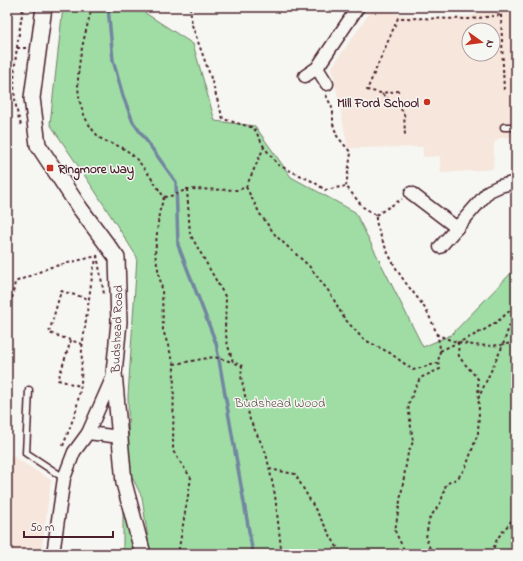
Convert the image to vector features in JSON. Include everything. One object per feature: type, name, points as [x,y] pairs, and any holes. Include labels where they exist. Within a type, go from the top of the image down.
[{"type":"street","name":"Budshead Road","points":[[44,7],[32,98],[38,145],[79,207],[117,258],[119,322],[114,372],[124,483],[143,554]]},
{"type":"street","points":[[305,76],[317,68],[358,7]]},
{"type":"street","points":[[317,68],[327,84]]},
{"type":"street","points":[[440,247],[488,191],[516,182]]},
{"type":"street","points":[[411,193],[457,228]]},
{"type":"street","points":[[53,554],[64,478],[74,452],[88,433],[114,372]]},
{"type":"street","points":[[88,433],[120,437]]},
{"type":"lane","points":[[504,127],[516,127]]},
{"type":"lane","points":[[29,390],[26,453],[64,478]]},
{"type":"path","points":[[14,77],[23,7]]},
{"type":"path","points":[[92,7],[77,73],[82,110],[97,136],[126,150],[150,176],[164,197]]},
{"type":"path","points":[[190,7],[192,25],[210,75],[223,119],[254,128],[264,147],[278,165],[314,182],[325,190],[346,186]]},
{"type":"path","points":[[492,7],[501,15],[504,92]]},
{"type":"path","points":[[399,91],[381,93],[368,90],[398,18],[472,19],[501,15]]},
{"type":"path","points":[[327,84],[325,97],[333,110],[333,124],[337,136],[350,153],[346,186],[363,207],[376,215]]},
{"type":"path","points":[[381,93],[404,112],[405,136]]},
{"type":"path","points":[[164,197],[175,195],[187,189],[238,190],[246,187],[264,147]]},
{"type":"path","points":[[246,187],[260,214],[276,236],[309,266],[330,293],[344,318],[362,339],[390,353],[413,370],[438,363]]},
{"type":"path","points":[[187,189],[190,234],[226,298],[225,330],[233,362]]},
{"type":"path","points":[[406,554],[395,530],[408,453],[413,442],[408,405],[420,378],[440,369],[438,363],[440,351],[429,315],[401,276],[378,232],[375,221],[376,215],[411,193]]},
{"type":"path","points":[[164,197],[159,213],[155,254],[162,289],[163,330],[174,364],[172,451],[191,478],[178,554]]},
{"type":"path","points":[[7,300],[12,299],[15,282],[51,267],[97,256],[82,344],[80,386],[76,411],[61,452]]},
{"type":"path","points":[[82,344],[49,333],[61,292],[89,299]]},
{"type":"path","points":[[440,351],[458,342],[470,339],[503,319],[516,305]]},
{"type":"path","points":[[478,400],[503,345],[516,305]]},
{"type":"path","points":[[436,334],[458,342],[483,346],[503,345],[516,342]]},
{"type":"path","points":[[71,340],[58,380],[80,386]]},
{"type":"path","points":[[432,554],[426,538],[429,519],[441,502],[446,484],[458,478],[466,467],[478,433],[478,379],[459,357],[458,342]]},
{"type":"path","points":[[174,364],[214,357],[242,366],[241,376],[250,420],[266,453],[275,495],[281,548],[280,554]]},
{"type":"path","points":[[269,469],[295,474],[341,554]]},
{"type":"path","points":[[493,554],[494,543],[514,518],[516,510]]},
{"type":"shaded area","name":"Mill Ford School","points":[[374,7],[399,14],[430,19],[470,16],[483,12],[516,7],[516,137],[499,138],[494,143],[493,169],[441,173],[440,156],[423,157],[423,147],[348,148],[332,67]]},
{"type":"shaded area","points":[[7,453],[51,480],[41,554],[7,554]]},
{"type":"green space","name":"Budshead Wood","points":[[63,7],[136,7],[193,44],[215,121],[255,126],[291,177],[355,212],[423,347],[451,335],[516,268],[516,554],[150,554],[142,497],[129,471],[128,396],[137,257],[50,124]]},
{"type":"green space","points":[[123,510],[136,550],[138,554],[123,554]]},
{"type":"waterway","points":[[108,7],[113,60],[123,96],[133,122],[176,182],[178,245],[216,343],[253,554]]},
{"type":"place","name":"Mill Ford School","points":[[427,102]]},
{"type":"place","name":"Ringmore Way","points":[[50,168]]}]
